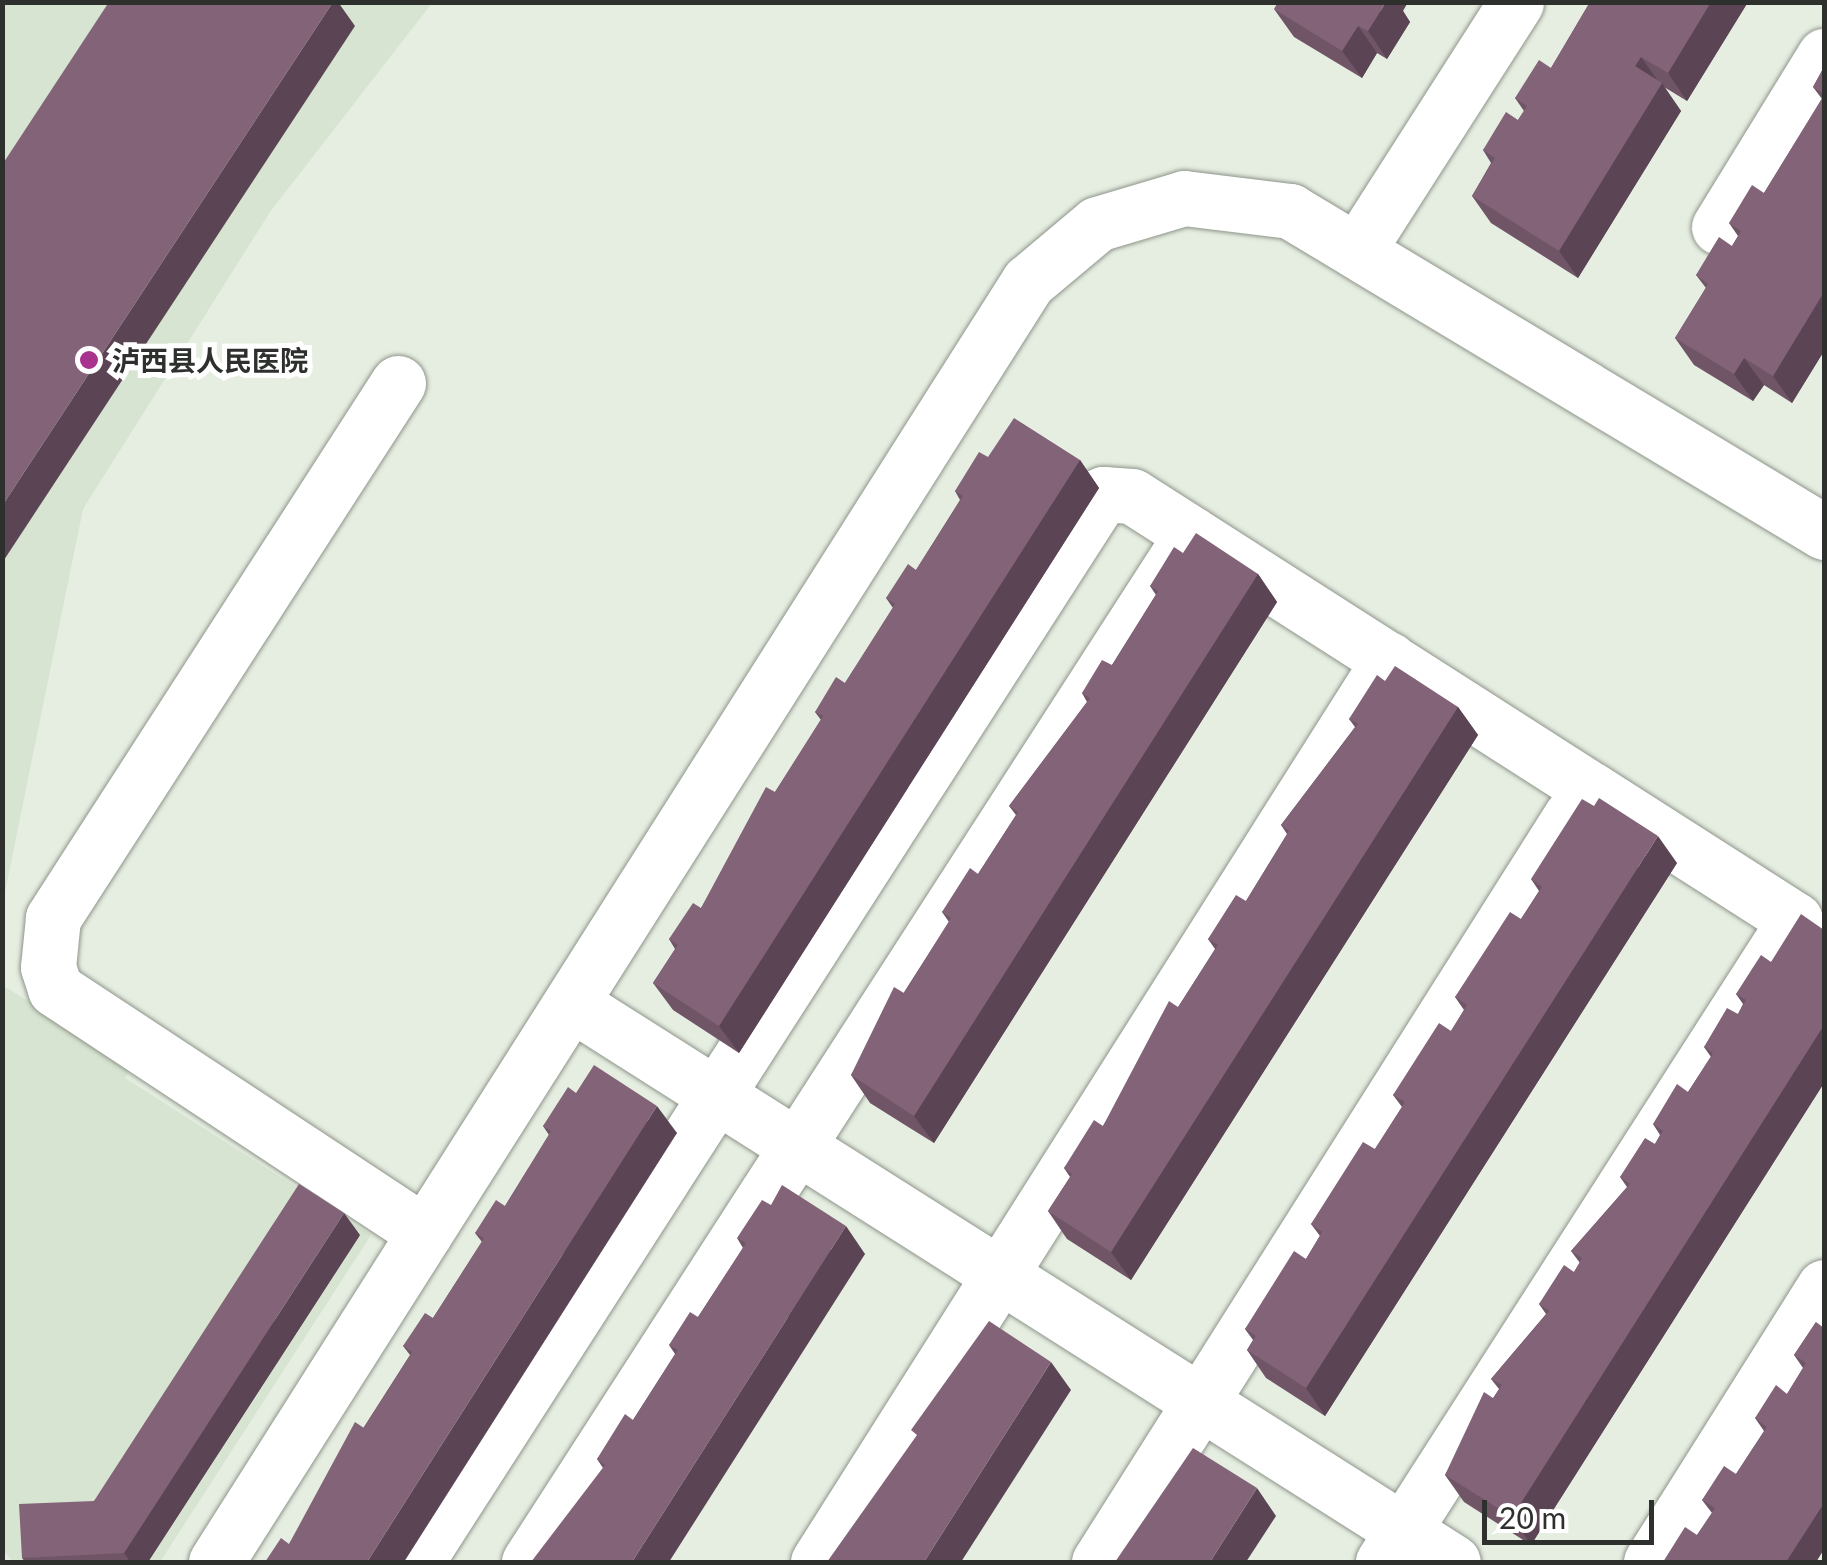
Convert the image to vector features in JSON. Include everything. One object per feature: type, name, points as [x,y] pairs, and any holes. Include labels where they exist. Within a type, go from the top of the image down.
[{"type":"street","points":[[1358,251],[1516,2]]},
{"type":"street","points":[[1719,227],[1824,56]]},
{"type":"street","points":[[216,1562],[1028,282],[1097,224],[1184,198],[1290,211],[1824,532]]},
{"type":"street","points":[[398,383],[53,918],[48,967],[55,988],[425,1233]]},
{"type":"street","points":[[416,1562],[1104,494],[1132,496],[1795,920],[1394,1547]]},
{"type":"street","points":[[529,1562],[1192,534]]},
{"type":"street","points":[[818,1562],[1389,660]]},
{"type":"street","points":[[1099,1562],[1589,788]]},
{"type":"street","points":[[571,1002],[1200,1402],[1394,1547],[1452,1562]]},
{"type":"street","points":[[1651,1562],[1824,1287]]},
{"type":"shaded area","name":"泸西县人民医院","points":[[3,3],[432,3],[270,212],[83,509],[3,902]]},
{"type":"shaded area","points":[[2,985],[133,1066],[125,1078],[371,1235],[160,1562],[13,1562],[3,1550]]},
{"type":"building","points":[[109,2],[333,2],[2,506],[2,165]]},
{"type":"building","points":[[1278,2],[1386,2],[1368,31],[1358,26],[1342,51],[1274,9]]},
{"type":"building","points":[[1590,2],[1711,2],[1668,73],[1641,57],[1635,66],[1662,83],[1559,251],[1472,196],[1495,158],[1483,150],[1506,112],[1518,120],[1527,106],[1515,98],[1539,60],[1551,68]]},
{"type":"building","points":[[1824,67],[1824,94],[1813,87]]},
{"type":"building","points":[[1824,95],[1824,292],[1773,376],[1744,358],[1734,374],[1675,338],[1708,284],[1696,275],[1719,237],[1732,246],[1741,231],[1729,223],[1752,185],[1764,193]]},
{"type":"building","points":[[1014,418],[1080,460],[719,1026],[653,983],[678,945],[669,939],[693,903],[701,908],[766,787],[775,792],[823,716],[815,712],[836,677],[845,683],[895,604],[886,598],[908,564],[916,570],[963,496],[955,491],[979,452],[988,457]]},
{"type":"building","points":[[1196,533],[1258,574],[914,1116],[851,1075],[894,987],[904,993],[951,918],[942,912],[970,868],[978,874],[1018,812],[1009,806],[1090,698],[1082,693],[1102,660],[1112,665],[1158,591],[1150,586],[1174,547],[1183,553]]},
{"type":"building","points":[[1395,666],[1458,707],[1111,1252],[1048,1211],[1072,1174],[1064,1168],[1094,1120],[1103,1126],[1169,1001],[1178,1007],[1218,945],[1208,939],[1236,895],[1246,901],[1289,831],[1281,825],[1358,724],[1349,719],[1377,675],[1385,681]]},
{"type":"building","points":[[1599,798],[1658,836],[1306,1388],[1247,1350],[1256,1336],[1245,1329],[1294,1251],[1306,1259],[1322,1232],[1311,1224],[1363,1142],[1375,1149],[1405,1102],[1393,1095],[1439,1023],[1451,1031],[1467,1005],[1455,997],[1510,912],[1521,919],[1542,887],[1531,879],[1582,799],[1594,806]]},
{"type":"building","points":[[1801,914],[1824,930],[1824,1025],[1512,1517],[1445,1475],[1484,1392],[1493,1398],[1502,1385],[1491,1379],[1549,1311],[1539,1304],[1564,1265],[1574,1272],[1582,1258],[1571,1251],[1630,1184],[1620,1177],[1645,1138],[1655,1144],[1663,1131],[1653,1124],[1677,1084],[1688,1092],[1713,1053],[1704,1047],[1727,1008],[1738,1014],[1746,1000],[1736,994],[1761,955],[1771,962]]},
{"type":"building","points":[[594,1065],[657,1106],[367,1562],[265,1562],[281,1538],[289,1544],[355,1422],[364,1428],[412,1352],[403,1346],[425,1313],[433,1318],[484,1238],[475,1233],[496,1200],[505,1206],[551,1131],[543,1126],[568,1087],[576,1093]]},
{"type":"building","points":[[299,1184],[344,1213],[124,1553],[22,1558],[19,1504],[94,1501]]},
{"type":"building","points":[[782,1185],[846,1226],[632,1562],[531,1562],[605,1465],[597,1459],[625,1414],[633,1420],[678,1350],[669,1345],[690,1312],[698,1317],[746,1243],[737,1238],[762,1200],[771,1205]]},
{"type":"building","points":[[989,1321],[1051,1362],[924,1562],[827,1562],[917,1435],[911,1430]]},
{"type":"building","points":[[1816,1322],[1824,1328],[1824,1503],[1786,1562],[1663,1562],[1685,1527],[1697,1535],[1715,1508],[1702,1500],[1724,1466],[1736,1474],[1767,1427],[1755,1418],[1776,1385],[1787,1394],[1806,1363],[1794,1355]]},
{"type":"building","points":[[1193,1448],[1257,1488],[1210,1562],[1115,1562]]},
{"type":"place","name":"泸西县人民医院","points":[[89,360]]}]
